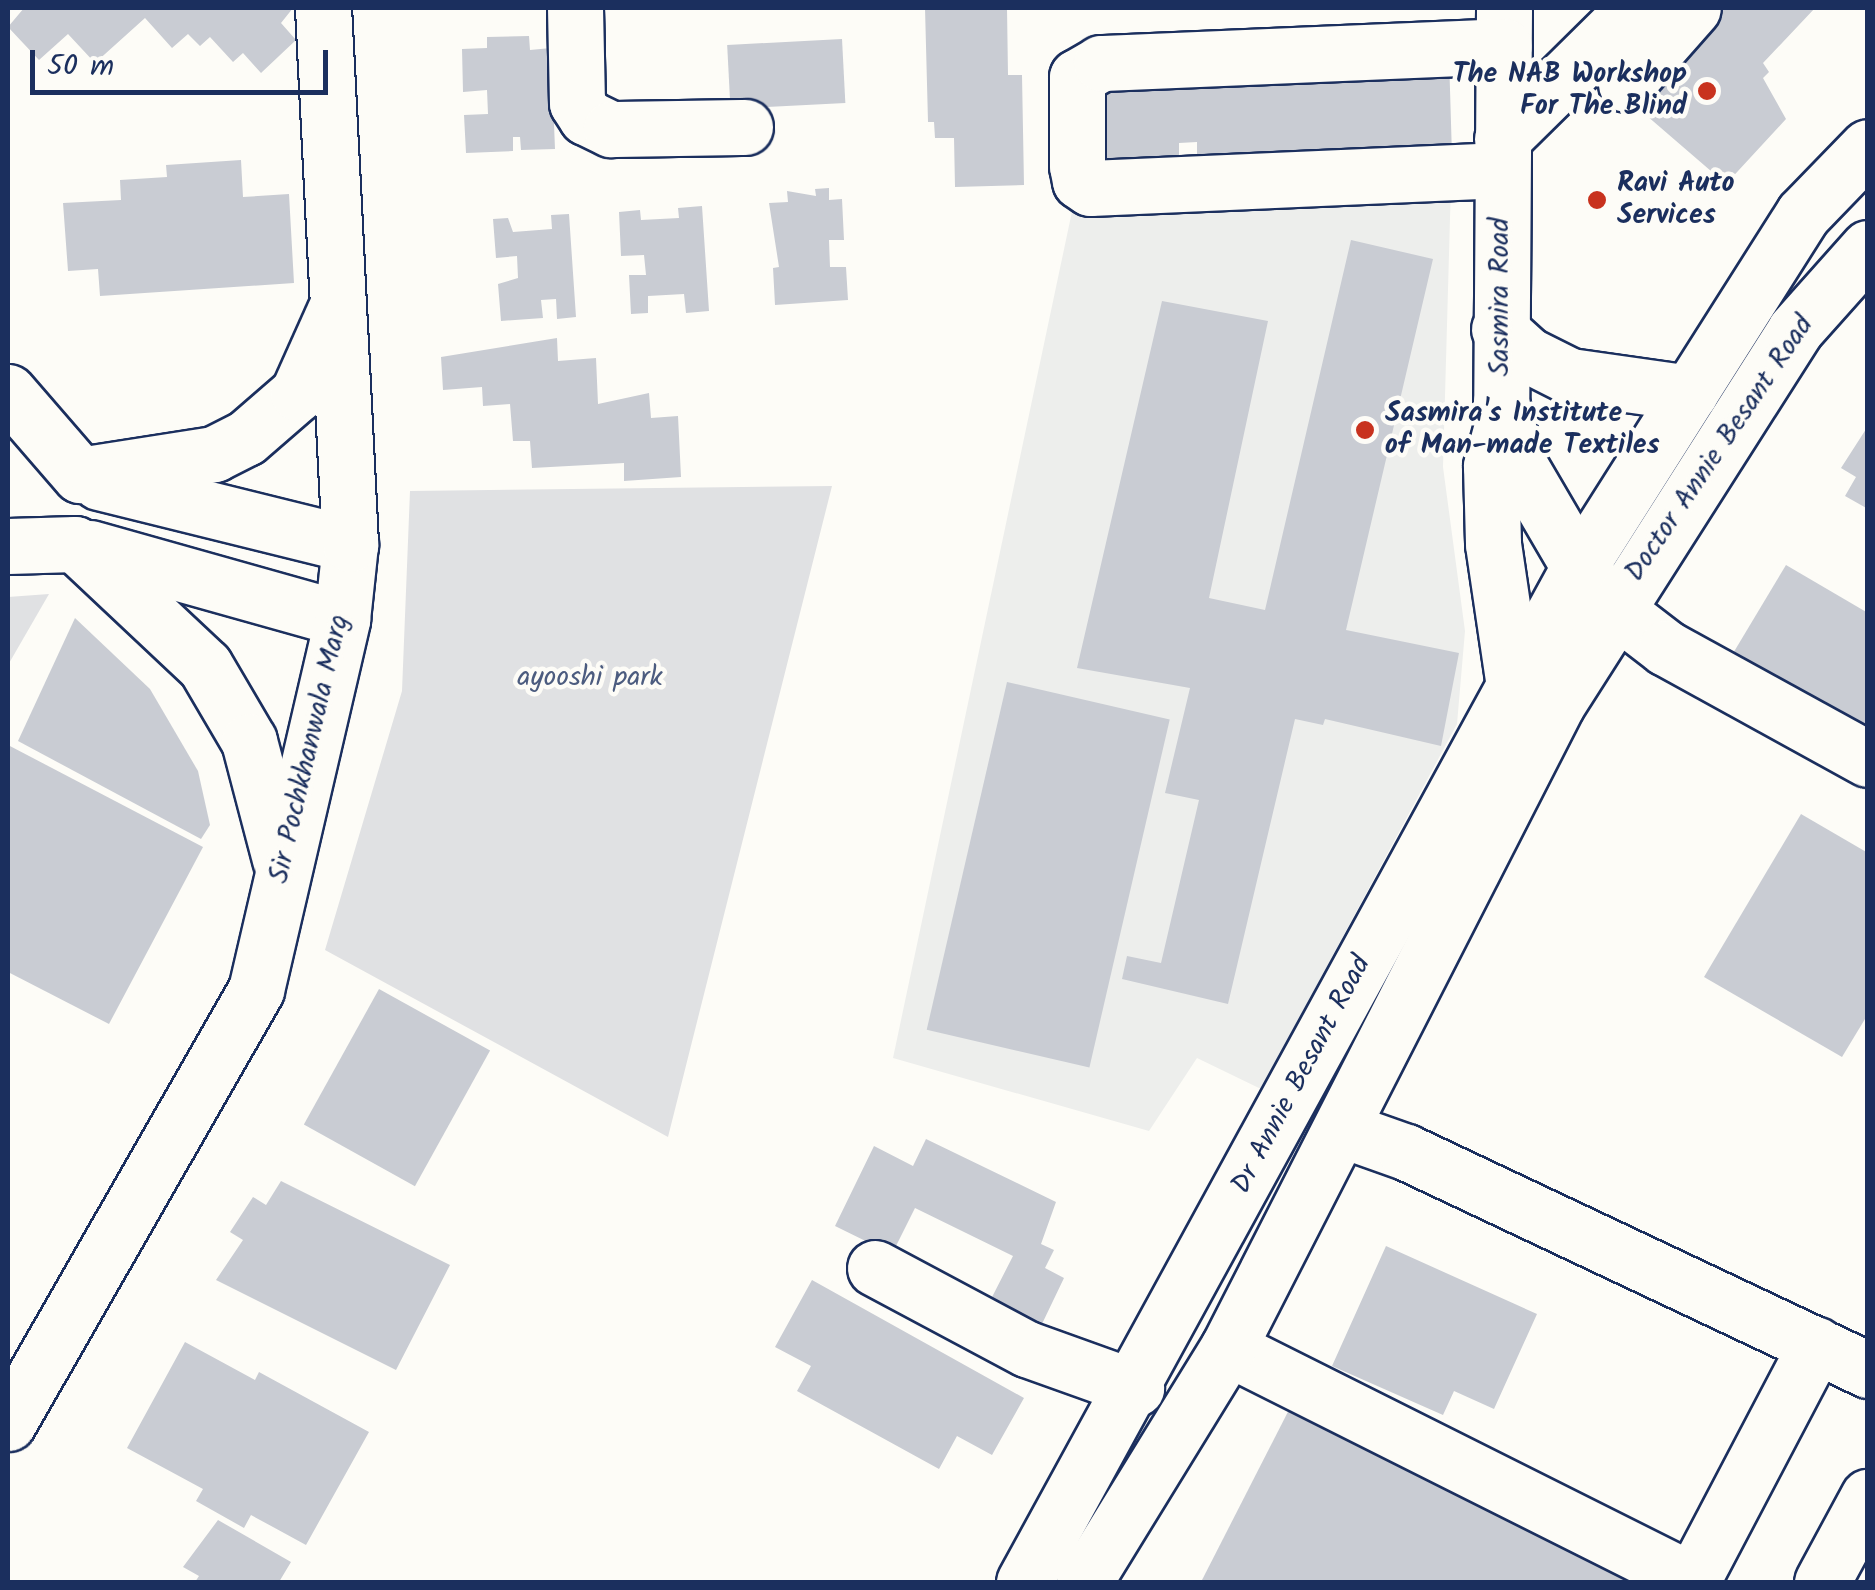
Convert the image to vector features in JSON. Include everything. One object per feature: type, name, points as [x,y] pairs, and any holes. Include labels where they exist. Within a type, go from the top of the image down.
[{"type":"street","name":"Sir Pochkhanwala Marg","points":[[8,1423],[256,990],[281,862],[342,619],[350,544],[341,296],[322,8]]},
{"type":"street","points":[[575,8],[577,103],[586,117],[611,129],[745,127]]},
{"type":"street","points":[[1504,26],[1100,63],[1077,77],[1080,182],[1090,188],[1502,154],[1635,8]]},
{"type":"street","points":[[1626,84],[1693,8]]},
{"type":"street","name":"Sasmira Road","points":[[1504,26],[1499,329],[1504,419],[1518,461],[1579,566],[1614,608],[1666,648],[1868,760]]},
{"type":"street","name":"Doctor Annie Besant Road","points":[[1579,566],[1802,214],[1868,146]]},
{"type":"street","name":"Doctor Annie Besant Road","points":[[1614,608],[1795,330],[1868,248]]},
{"type":"street","points":[[80,475],[214,454],[246,438],[298,393],[341,296]]},
{"type":"street","points":[[1499,329],[1528,355],[1570,376],[1690,393]]},
{"type":"street","points":[[8,392],[80,475]]},
{"type":"street","points":[[1504,419],[1490,466],[1493,544],[1513,679]]},
{"type":"street","points":[[8,446],[80,475],[350,544]]},
{"type":"street","points":[[8,510],[75,544],[342,619]]},
{"type":"street","points":[[8,546],[75,544],[205,666],[249,741],[281,862]]},
{"type":"street","name":"Dr Annie Besant Road","points":[[1024,1582],[1136,1388],[1513,679],[1579,566]]},
{"type":"street","name":"Dr Annie Besant Road","points":[[1084,1582],[1228,1348],[1557,704],[1614,608]]},
{"type":"street","points":[[1305,1070],[1406,1152],[1868,1370]]},
{"type":"street","points":[[875,1268],[1027,1349],[1136,1388]]},
{"type":"street","points":[[1228,1348],[1694,1582],[1816,1345]]},
{"type":"street","points":[[1822,1582],[1868,1497]]},
{"type":"shaded area","points":[[1451,183],[1443,467],[1465,631],[1457,724],[1261,1089],[1197,1058],[1149,1131],[893,1058],[1074,202]]},
{"type":"green space","name":"ayooshi park","points":[[832,486],[668,1137],[325,950],[402,691],[410,491]]},
{"type":"green space","points":[[49,594],[8,665],[8,597]]},
{"type":"building","points":[[24,8],[293,8],[281,23],[296,40],[261,73],[243,53],[233,62],[210,37],[200,46],[188,34],[172,48],[145,18],[95,63],[68,34],[39,60],[8,27]]},
{"type":"building","points":[[925,8],[1007,8],[1008,75],[1022,75],[1024,185],[955,187],[954,138],[935,138],[934,122],[928,122]]},
{"type":"building","name":"The NAB Workshop For The Blind","points":[[1716,8],[1815,8],[1763,63],[1769,72],[1763,78],[1786,119],[1726,184],[1632,103]]},
{"type":"building","points":[[529,36],[530,50],[551,48],[555,149],[521,150],[520,137],[513,137],[513,151],[466,153],[464,115],[488,114],[487,90],[463,92],[462,49],[487,48],[487,37]]},
{"type":"building","points":[[842,39],[845,103],[731,109],[727,45]]},
{"type":"building","points":[[1449,56],[1452,156],[1197,160],[1197,142],[1179,143],[1179,158],[1096,172],[1092,80]]},
{"type":"building","points":[[241,160],[243,197],[289,194],[294,283],[100,296],[98,269],[68,271],[63,203],[121,200],[120,180],[167,177],[166,165]]},
{"type":"building","points":[[829,188],[829,200],[842,199],[844,240],[829,240],[830,267],[846,267],[848,300],[775,305],[773,268],[779,267],[769,203],[788,202],[787,191],[816,196],[815,189]]},
{"type":"building","points":[[702,206],[709,311],[686,313],[684,294],[648,296],[648,313],[631,314],[629,275],[646,275],[644,255],[621,256],[619,212],[640,210],[641,220],[679,218],[678,208]]},
{"type":"building","points":[[569,214],[576,317],[557,319],[556,299],[541,300],[543,318],[501,321],[498,284],[518,278],[517,256],[496,258],[493,219],[508,218],[513,232],[552,229],[551,215]]},
{"type":"building","points":[[1351,240],[1433,259],[1346,630],[1459,653],[1441,746],[1325,719],[1323,725],[1295,719],[1228,1004],[1122,979],[1127,956],[1161,963],[1199,800],[1165,793],[1190,688],[1077,668],[1162,301],[1268,321],[1209,598],[1265,610]]},
{"type":"building","points":[[557,338],[558,361],[596,358],[598,404],[649,393],[651,418],[678,416],[681,477],[624,481],[624,463],[532,468],[530,441],[513,441],[510,404],[483,406],[482,387],[443,390],[441,357]]},
{"type":"building","points":[[1868,426],[1868,509],[1845,496],[1856,477],[1841,468]]},
{"type":"building","points":[[1786,565],[1868,613],[1868,748],[1726,665]]},
{"type":"building","points":[[75,618],[150,689],[198,771],[210,825],[201,839],[18,741]]},
{"type":"building","points":[[1007,682],[1170,720],[1089,1067],[927,1030]]},
{"type":"building","points":[[8,745],[203,847],[109,1024],[8,972]]},
{"type":"building","points":[[1801,814],[1868,853],[1868,1014],[1842,1057],[1704,977]]},
{"type":"building","points":[[379,989],[490,1051],[415,1186],[304,1125]]},
{"type":"building","points":[[926,1139],[1056,1202],[1041,1244],[1054,1250],[1045,1268],[1064,1278],[1041,1326],[990,1301],[1013,1256],[915,1208],[892,1254],[835,1226],[874,1146],[913,1166]]},
{"type":"building","points":[[281,1181],[450,1265],[396,1370],[216,1280],[243,1240],[230,1232],[253,1197],[266,1205]]},
{"type":"building","points":[[1386,1246],[1537,1314],[1494,1409],[1454,1391],[1443,1415],[1332,1366]]},
{"type":"building","points":[[812,1280],[1024,1398],[992,1455],[957,1436],[939,1469],[797,1391],[811,1366],[775,1347]]},
{"type":"building","points":[[185,1342],[255,1380],[259,1372],[369,1432],[306,1545],[251,1515],[244,1528],[196,1501],[203,1489],[127,1448]]},
{"type":"building","points":[[1295,1398],[1653,1582],[1201,1582]]},
{"type":"building","points":[[218,1520],[291,1562],[279,1582],[195,1582],[199,1576],[183,1567]]},
{"type":"place","name":"The NAB Workshop For The Blind","points":[[1707,91]]},
{"type":"place","name":"Ravi Auto Services","points":[[1597,200]]},
{"type":"place","name":"Sasmira's Institute of Man-made Textiles","points":[[1365,430]]}]
